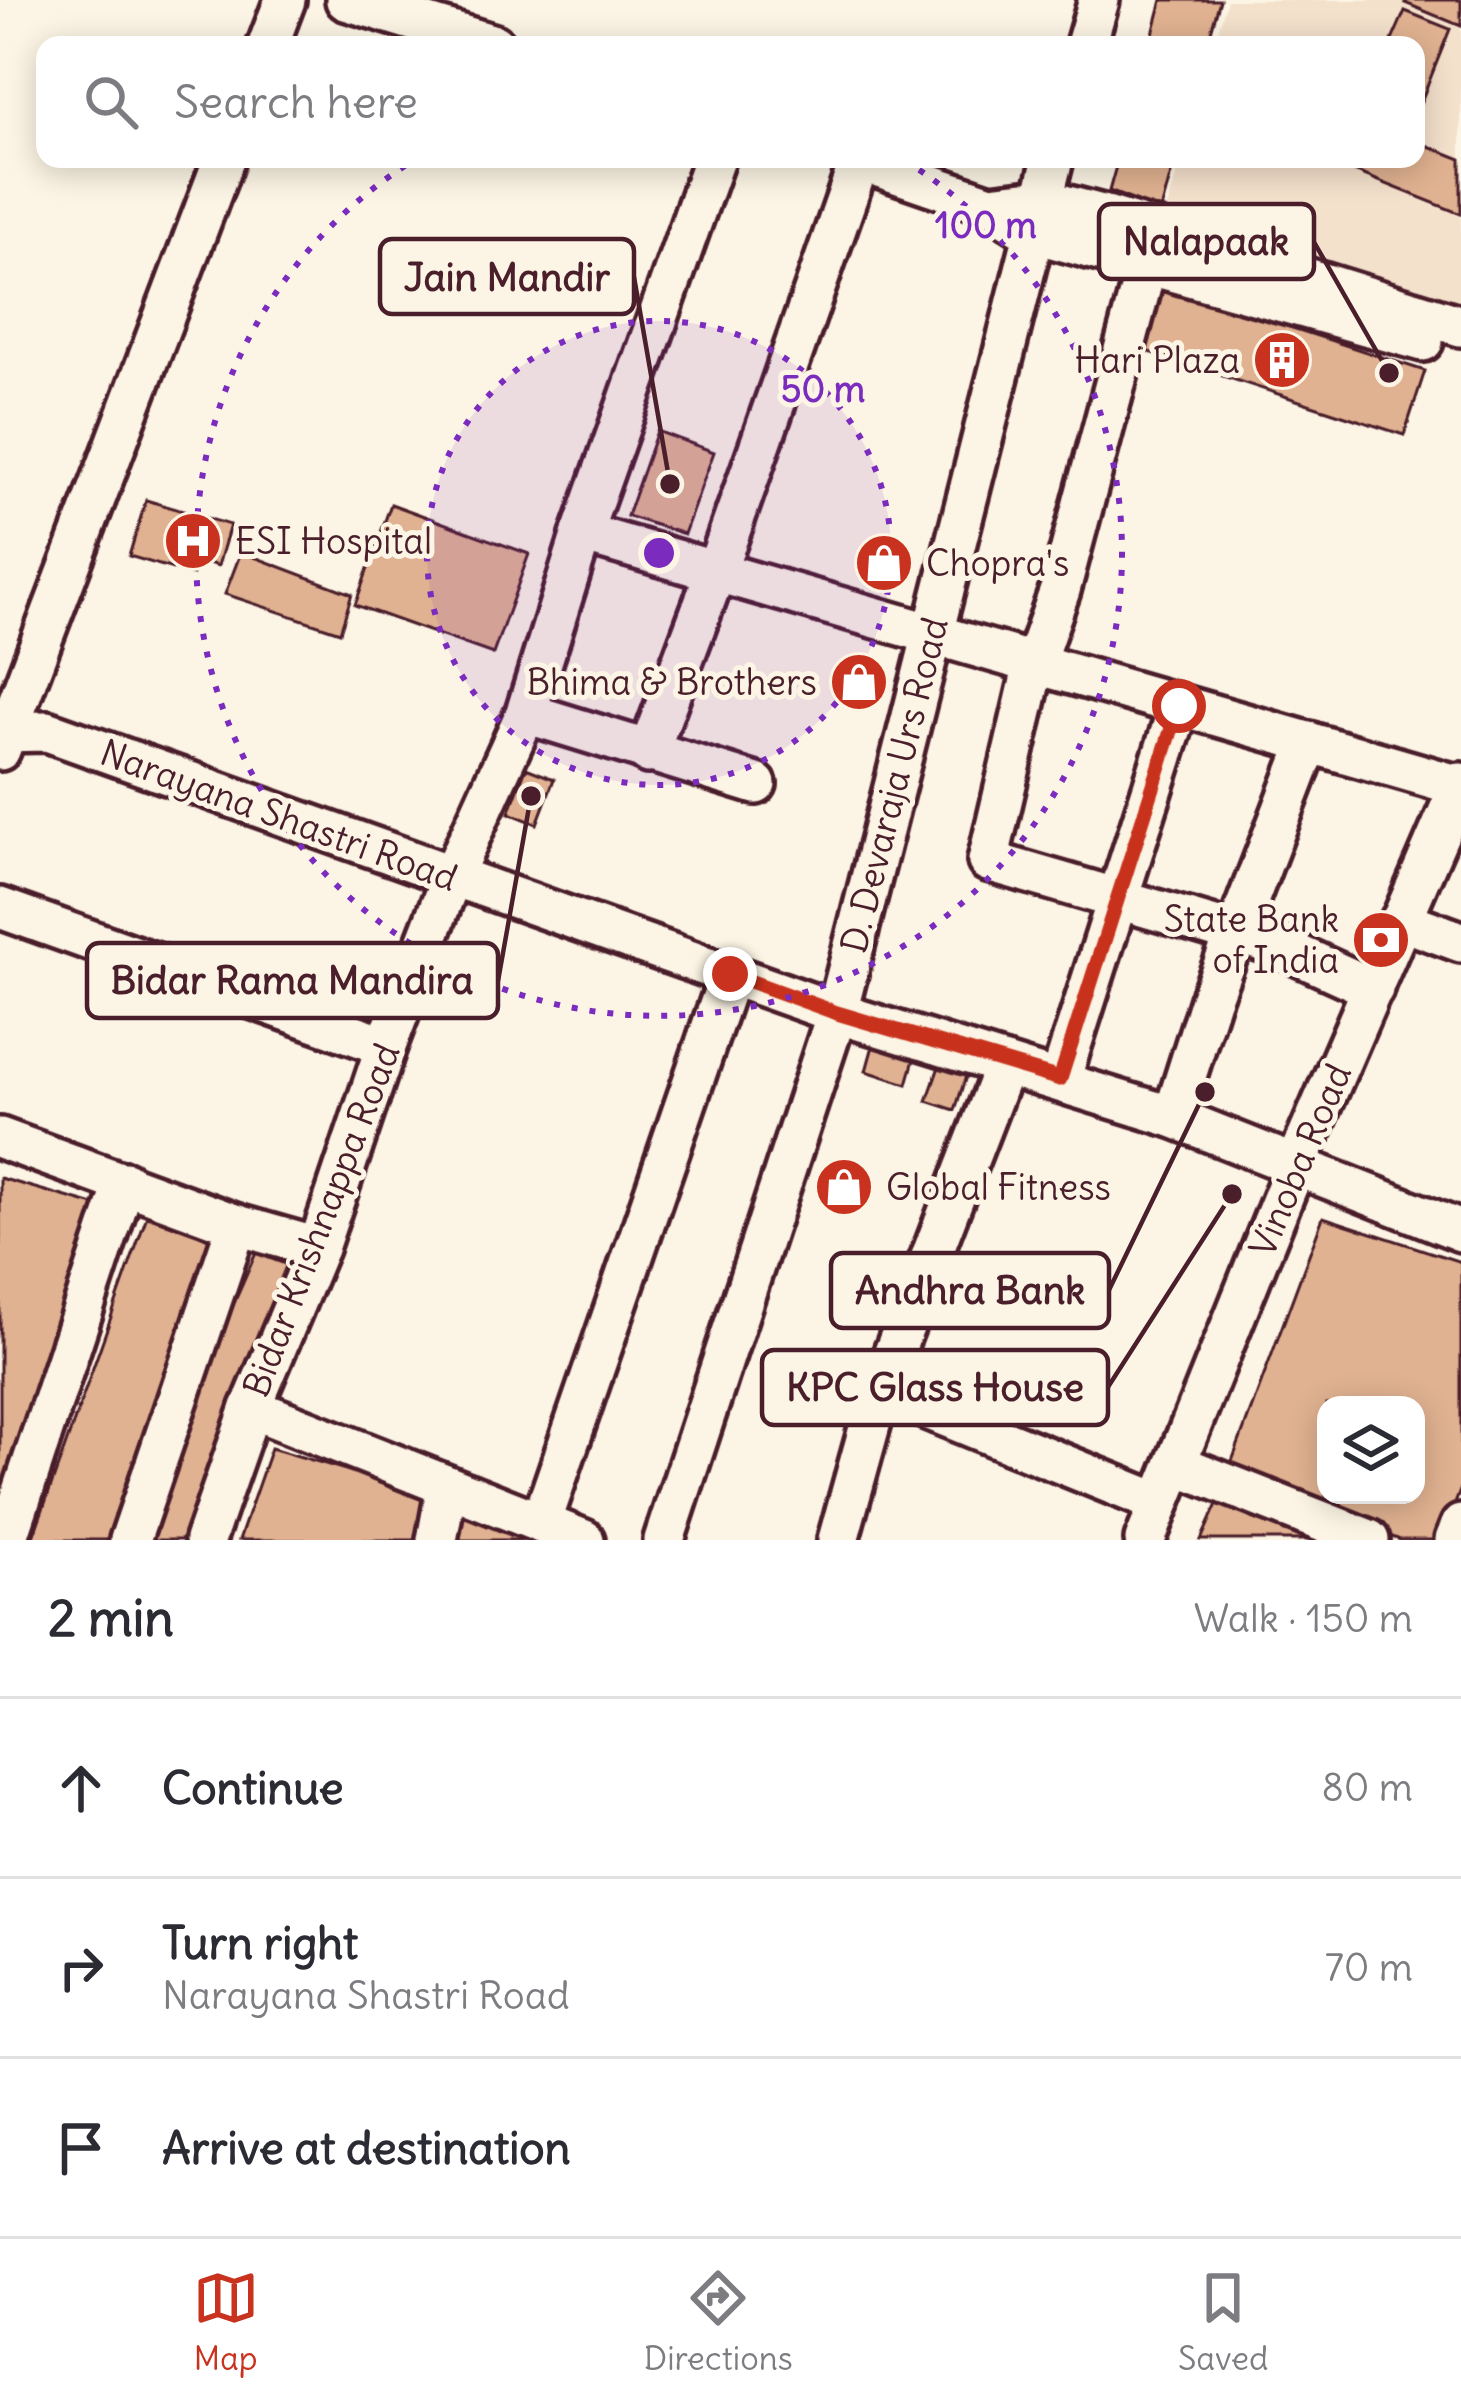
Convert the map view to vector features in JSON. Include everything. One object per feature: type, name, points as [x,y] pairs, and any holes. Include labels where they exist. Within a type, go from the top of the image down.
[{"type":"street","points":[[271,36],[285,0]]},
{"type":"street","points":[[346,0],[464,36]]},
{"type":"street","points":[[1089,36],[1099,0]]},
{"type":"street","points":[[2,739],[10,693],[220,168]]},
{"type":"street","name":"Bidar Krishnappa Road","points":[[205,1540],[250,1408],[318,1248],[386,1046],[451,878],[526,713],[583,533],[711,168]]},
{"type":"street","points":[[648,753],[716,574],[855,168]]},
{"type":"street","points":[[881,168],[990,205],[1461,326]]},
{"type":"street","name":"D. Devaraja Urs Road","points":[[664,1540],[837,1013],[1050,168]]},
{"type":"street","points":[[1152,247],[1461,351]]},
{"type":"street","points":[[1152,247],[1060,590],[1034,664],[988,861],[1276,945],[1373,989]]},
{"type":"street","points":[[583,533],[1460,784]]},
{"type":"street","points":[[10,693],[47,731]]},
{"type":"street","points":[[1060,1079],[1179,706]]},
{"type":"street","points":[[526,713],[757,784]]},
{"type":"street","name":"Narayana Shastri Road","points":[[2,739],[47,731],[837,1013],[1173,1117],[1461,1231]]},
{"type":"street","points":[[1173,1117],[1309,742]]},
{"type":"street","name":"Vinoba Road","points":[[1152,1522],[1294,1167],[1460,784]]},
{"type":"street","points":[[0,908],[386,1046]]},
{"type":"street","points":[[1401,920],[1461,941]]},
{"type":"street","points":[[541,1523],[730,974]]},
{"type":"street","points":[[838,1540],[865,1383],[1005,1065]]},
{"type":"street","points":[[0,1138],[236,1225],[318,1248]]},
{"type":"street","points":[[7,1540],[125,1182]]},
{"type":"street","points":[[130,1540],[236,1225]]},
{"type":"street","points":[[865,1383],[1152,1522]]},
{"type":"street","points":[[250,1408],[584,1540]]},
{"type":"street","points":[[1176,1464],[1369,1540]]},
{"type":"street","points":[[437,1540],[447,1486]]},
{"type":"street","points":[[1455,1540],[1461,1526]]},
{"type":"shaded area","points":[[1227,0],[1461,0],[1461,313],[1163,223],[1178,168],[1425,168],[1425,36],[1217,36]]},
{"type":"building","points":[[1162,0],[1220,0],[1210,36],[1152,36]]},
{"type":"building","points":[[1461,0],[1461,26],[1405,3]]},
{"type":"building","points":[[1405,11],[1450,29],[1425,92],[1425,36],[1394,36]]},
{"type":"building","points":[[1425,145],[1461,159],[1461,214],[1346,168],[1425,168]]},
{"type":"building","points":[[1115,168],[1173,168],[1161,211],[1109,191]]},
{"type":"building","name":"Hari Plaza","points":[[1160,285],[1425,371],[1404,435],[1140,349]]},
{"type":"building","points":[[657,431],[714,452],[684,534],[627,516]]},
{"type":"building","points":[[146,500],[230,525],[218,566],[198,560],[193,575],[129,556]]},
{"type":"building","points":[[391,504],[529,554],[493,654],[355,605]]},
{"type":"building","points":[[241,552],[352,594],[340,632],[225,594]]},
{"type":"building","points":[[526,768],[554,779],[537,824],[509,813]]},
{"type":"building","points":[[874,1042],[915,1056],[907,1084],[866,1071]]},
{"type":"building","points":[[941,1061],[968,1070],[955,1110],[927,1101]]},
{"type":"building","points":[[0,1178],[98,1206],[0,1504]]},
{"type":"building","points":[[149,1210],[216,1243],[121,1540],[32,1540]]},
{"type":"building","points":[[1323,1217],[1461,1262],[1461,1488],[1441,1540],[1400,1540],[1228,1472]]},
{"type":"building","points":[[256,1253],[296,1268],[193,1540],[142,1540],[176,1436]]},
{"type":"building","points":[[271,1448],[424,1493],[417,1540],[239,1540]]},
{"type":"building","points":[[1218,1502],[1315,1540],[1201,1540]]},
{"type":"building","points":[[461,1513],[525,1540],[453,1540]]},
{"type":"place","name":"Hari Plaza","points":[[1282,360]]},
{"type":"place","name":"Nalapaak","points":[[1389,373]]},
{"type":"place","name":"Jain Mandir","points":[[670,484]]},
{"type":"place","name":"ESI Hospital","points":[[193,541]]},
{"type":"place","name":"Chopra's","points":[[884,563]]},
{"type":"place","name":"Bhima & Brothers","points":[[859,682]]},
{"type":"place","name":"Bidar Rama Mandira","points":[[531,796]]},
{"type":"place","name":"State Bank of India","points":[[1381,940]]},
{"type":"place","name":"Andhra Bank","points":[[1205,1092]]},
{"type":"place","name":"Global Fitness","points":[[844,1187]]},
{"type":"place","name":"KPC Glass House","points":[[1232,1194]]},
{"type":"route","points":[[730,974],[837,1013],[1060,1079],[1179,706]]}]
